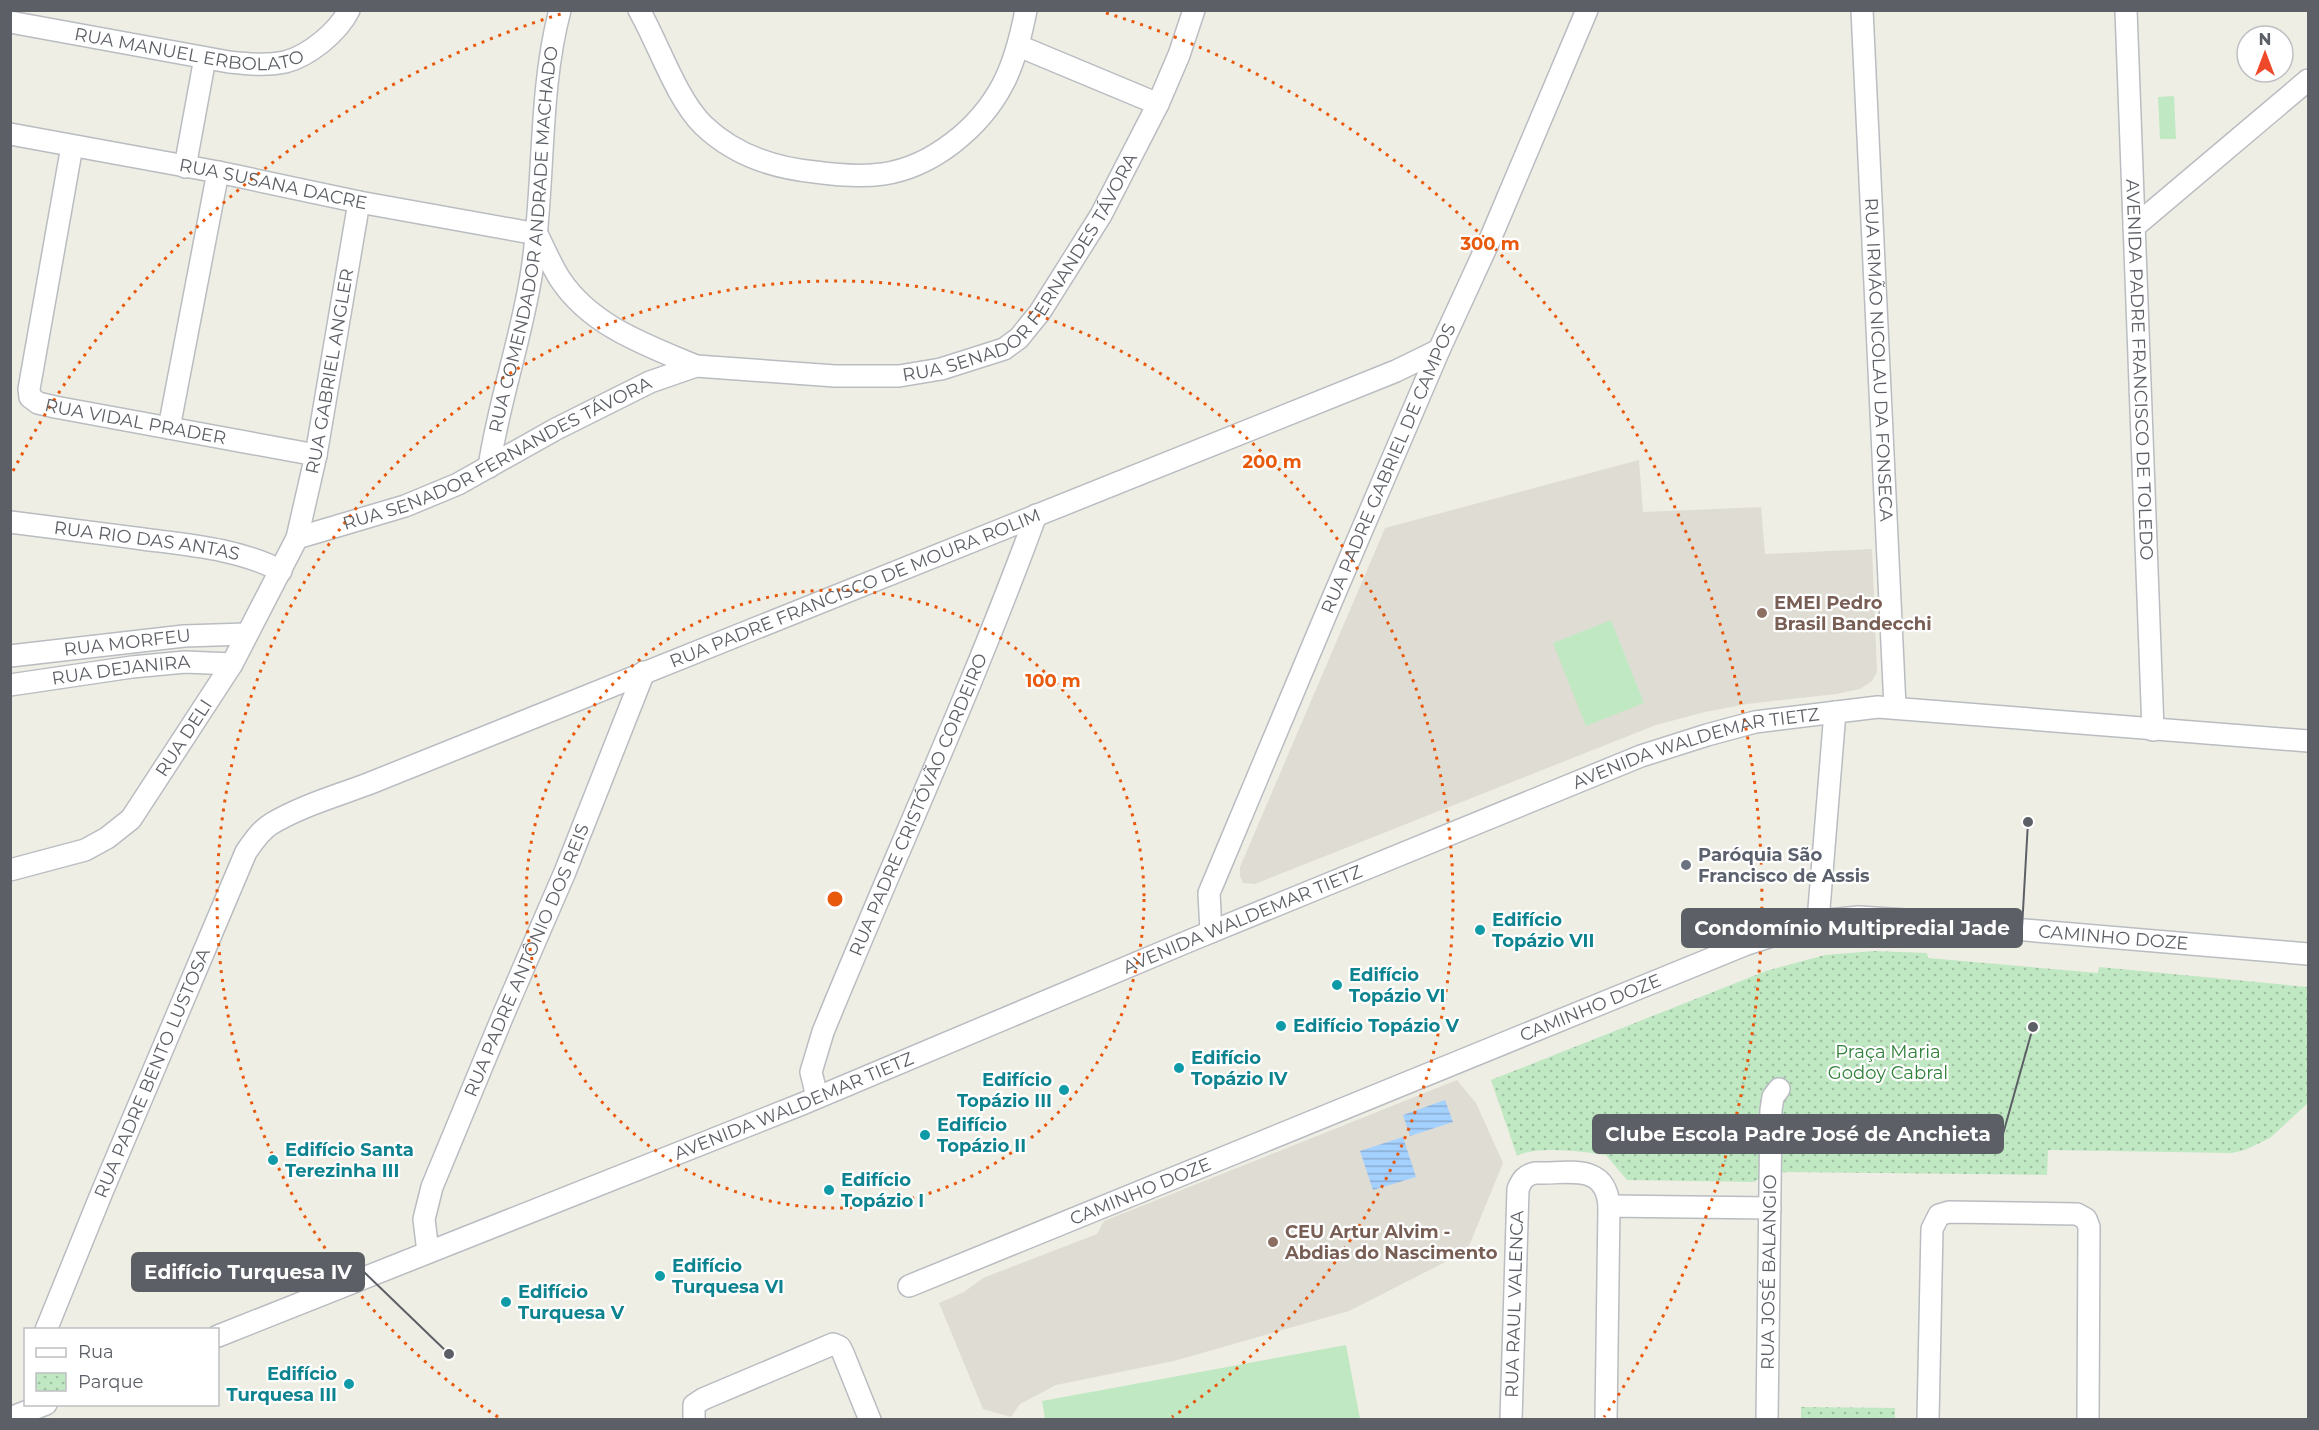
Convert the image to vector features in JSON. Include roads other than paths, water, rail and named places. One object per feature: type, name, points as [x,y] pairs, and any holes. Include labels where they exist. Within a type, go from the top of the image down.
[{"type":"street","name":"RUA MANUEL ERBOLATO","points":[[10,22],[205,58],[258,65],[286,62],[323,43],[349,10]]},
{"type":"street","name":"RUA COMENDADOR ANDRADE MACHADO","points":[[489,467],[501,399],[527,300],[537,234],[547,98],[560,10]]},
{"type":"street","points":[[639,10],[684,99],[702,124],[724,143],[762,162],[796,170],[842,175],[883,174],[902,169],[921,163],[950,145],[981,116],[1003,84],[1019,46],[1023,11]]},
{"type":"street","name":"RUA SENADOR FERNANDES TÁVORA","points":[[537,234],[560,280],[602,322],[696,366],[871,377],[941,369],[1004,349],[1019,338],[1040,312],[1101,215],[1158,104],[1179,55],[1194,10]]},
{"type":"street","name":"RUA PADRE GABRIEL DE CAMPOS","points":[[1211,932],[1209,893],[1439,350],[1491,237],[1587,10]]},
{"type":"street","name":"RUA IRMÃO NICOLAU DA FONSECA","points":[[1862,10],[1894,707]]},
{"type":"street","name":"AVENIDA PADRE FRANCISCO DE TOLEDO","points":[[2126,10],[2153,730]]},
{"type":"street","points":[[1019,46],[1158,104]]},
{"type":"street","points":[[185,167],[205,58]]},
{"type":"street","points":[[2134,227],[2308,80]]},
{"type":"street","name":"RUA SUSANA DACRE","points":[[10,134],[537,234]]},
{"type":"street","name":"RUA VIDAL PRADER","points":[[72,146],[29,389],[30,397],[46,405],[316,455]]},
{"type":"street","points":[[169,428],[218,172]]},
{"type":"street","name":"RUA GABRIEL ANGLER","points":[[297,538],[316,455],[359,202]]},
{"type":"street","name":"RUA PADRE FRANCISCO DE MOURA ROLIM","points":[[270,825],[306,807],[1396,371],[1439,350]]},
{"type":"street","name":"RUA SENADOR FERNANDES TÁVORA","points":[[297,538],[405,506],[458,484],[556,429],[650,382],[696,366]]},
{"type":"street","name":"RUA PADRE CRISTÓVÃO CORDEIRO","points":[[817,1097],[811,1072],[823,1032],[933,774],[1016,571],[1036,515]]},
{"type":"street","name":"RUA RIO DAS ANTAS","points":[[10,522],[170,542],[233,553],[262,561],[281,571]]},
{"type":"street","name":"RUA DELI","points":[[10,870],[85,850],[107,838],[131,819],[232,664],[297,538]]},
{"type":"street","name":"RUA MORFEU","points":[[10,657],[184,636],[246,634]]},
{"type":"street","name":"RUA DEJANIRA","points":[[10,685],[153,665],[185,662],[232,664]]},
{"type":"street","name":"RUA PADRE ANTÔNIO DOS REIS","points":[[428,1252],[424,1219],[432,1187],[565,872],[644,672]]},
{"type":"street","name":"AVENIDA WALDEMAR TIETZ","points":[[219,1336],[817,1097],[1211,932],[1641,756],[1707,735],[1755,722],[1894,707],[2308,741]]},
{"type":"street","points":[[1818,921],[1835,712]]},
{"type":"street","name":"RUA PADRE BENTO LUSTOSA","points":[[46,1328],[246,852],[256,838],[270,825]]},
{"type":"street","name":"CAMINHO DOZE","points":[[909,1286],[1747,945],[1818,921],[1858,917],[1906,920],[2308,954]]},
{"type":"street","name":"RUA JOSÉ BALANGIO","points":[[1767,1419],[1771,1110],[1773,1097],[1779,1089]]},
{"type":"street","name":"RUA RAUL VALENCA","points":[[1512,1419],[1518,1190],[1528,1175],[1589,1174],[1604,1183],[1609,1206]]},
{"type":"street","points":[[1606,1419],[1609,1206],[1770,1208]]},
{"type":"street","points":[[1928,1419],[1932,1229],[1939,1215],[1949,1212],[2077,1214],[2086,1219],[2089,1227],[2088,1419]]},
{"type":"street","points":[[694,1419],[694,1405],[703,1398],[830,1345],[837,1345],[843,1353],[870,1419]]},
{"type":"street","points":[[10,1418],[41,1406]]},
{"type":"water","points":[[1445,1100],[1453,1122],[1410,1136],[1403,1115]]},
{"type":"water","points":[[1403,1137],[1416,1177],[1373,1190],[1360,1151]]},
{"type":"place","name":"EMEI Pedro Brasil Bandecchi","points":[[1762,613]]},
{"type":"place","name":"Condomínio Multipredial Jade","points":[[2028,822]]},
{"type":"place","name":"Paróquia São Francisco de Assis","points":[[1686,865]]},
{"type":"place","name":"Edifício Topázio VII","points":[[1480,930]]},
{"type":"place","name":"Edifício Topázio VI","points":[[1337,985]]},
{"type":"place","name":"Edifício Topázio V","points":[[1281,1026]]},
{"type":"place","name":"Clube Escola Padre José de Anchieta","points":[[2033,1027]]},
{"type":"place","name":"Edifício Topázio IV","points":[[1179,1068]]},
{"type":"place","name":"Edifício Topázio III","points":[[1064,1090]]},
{"type":"place","name":"Edifício Topázio II","points":[[925,1135]]},
{"type":"place","name":"Edifício Santa Terezinha III","points":[[273,1160]]},
{"type":"place","name":"Edifício Topázio I","points":[[829,1190]]},
{"type":"place","name":"CEU Artur Alvim - Abdias do Nascimento","points":[[1273,1242]]},
{"type":"place","name":"Edifício Turquesa VI","points":[[660,1276]]},
{"type":"place","name":"Edifício Turquesa V","points":[[506,1302]]},
{"type":"place","name":"Edifício Turquesa IV","points":[[449,1354]]},
{"type":"place","name":"Edifício Turquesa III","points":[[349,1384]]},
{"type":"park label","name":"Praça Maria Godoy Cabral","points":[[1888,1062]]}]
